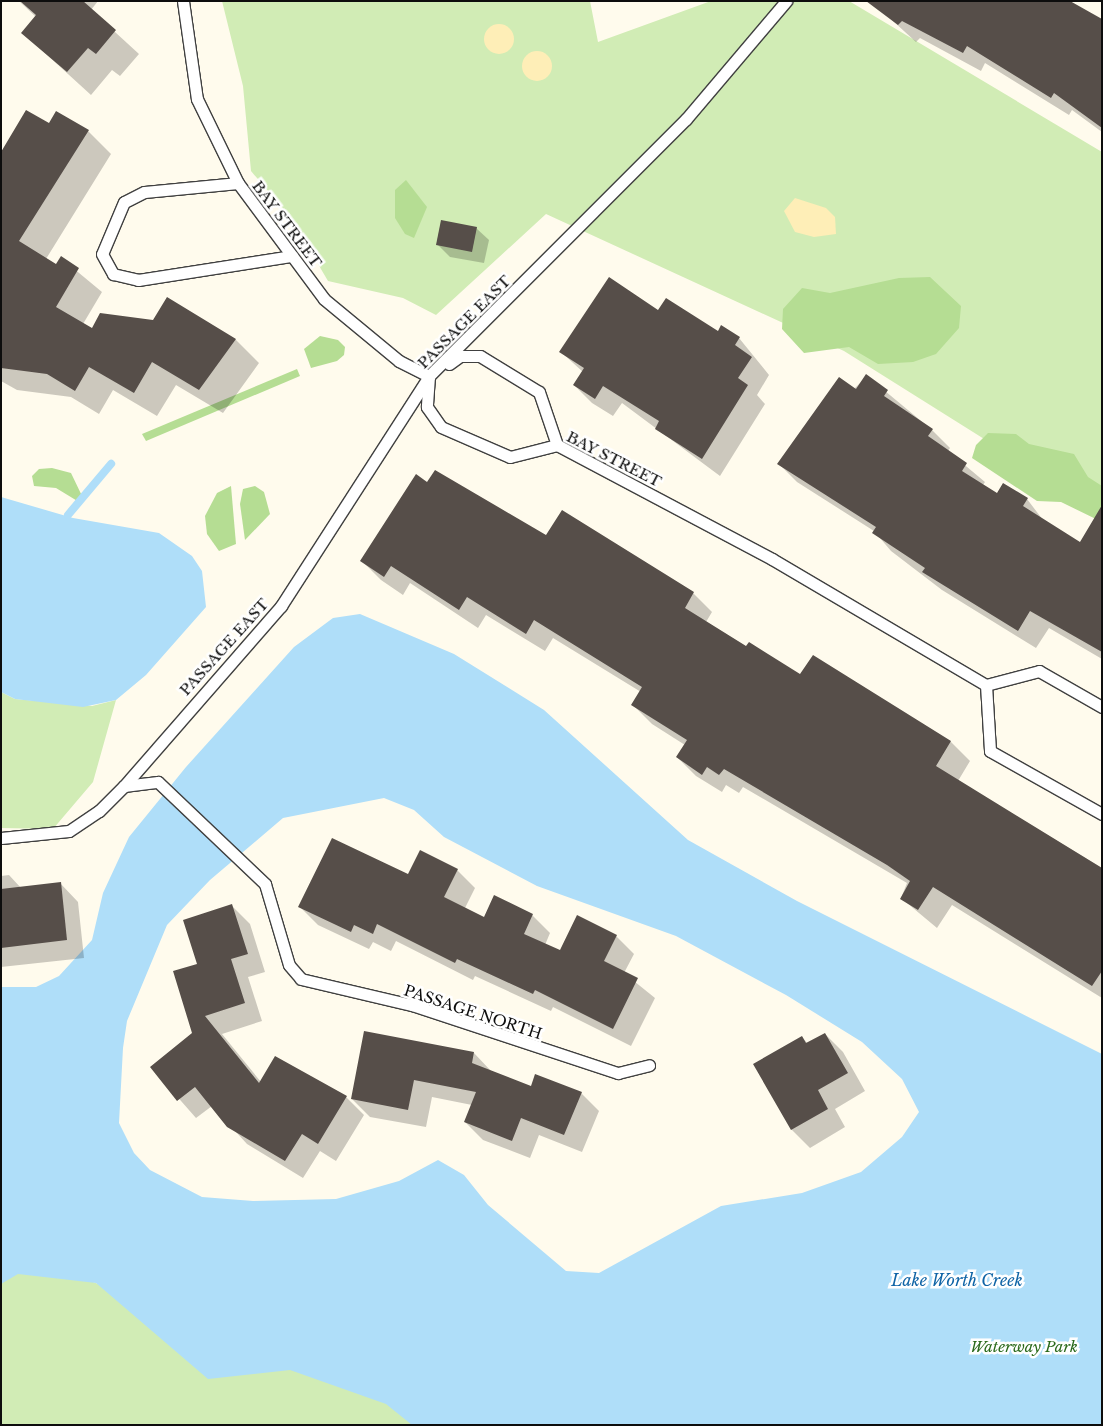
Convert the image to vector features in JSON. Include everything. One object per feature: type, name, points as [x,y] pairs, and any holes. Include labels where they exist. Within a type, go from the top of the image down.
[{"type":"lane","name":"BAY STREET","points":[[183,1],[197,99],[238,182],[324,299],[399,361],[429,376],[427,407],[441,427],[510,457],[557,445],[772,560],[986,684]]},
{"type":"lane","name":"PASSAGE EAST","points":[[1,838],[69,831],[99,811],[124,786],[281,606],[429,376],[686,119],[786,1]]},
{"type":"lane","points":[[238,182],[144,192],[124,202],[102,254],[113,274],[138,280],[292,256]]},
{"type":"lane","points":[[429,376],[460,356],[480,356],[539,392],[557,445]]},
{"type":"lane","points":[[1102,707],[1039,672],[986,684],[990,751],[1102,814]]},
{"type":"lane","name":"PASSAGE NORTH","points":[[124,786],[158,782],[264,884],[289,965],[301,979],[412,1005],[618,1073],[649,1065]]},
{"type":"green space","points":[[222,1],[590,1],[598,42],[711,1],[849,1],[1102,152],[1102,513],[844,351],[546,214],[436,315],[403,298],[328,281],[291,218],[251,171],[243,86]]},
{"type":"green space","points":[[406,180],[427,207],[414,238],[405,234],[395,218],[395,190]]},
{"type":"green space","points":[[930,277],[961,306],[959,328],[936,354],[913,362],[878,364],[849,347],[804,353],[782,329],[783,309],[802,288],[830,293],[899,278]]},
{"type":"green space","points":[[320,336],[338,340],[345,347],[344,355],[337,361],[311,368],[304,349]]},
{"type":"green space","points":[[297,369],[300,376],[146,441],[142,434]]},
{"type":"green space","points":[[988,433],[1016,434],[1029,444],[1074,454],[1088,477],[1102,486],[1102,522],[1061,502],[1037,501],[972,458],[976,445]]},
{"type":"green space","points":[[52,468],[71,473],[83,498],[79,502],[56,488],[34,486],[32,476],[39,469]]},
{"type":"green space","points":[[231,486],[236,544],[219,551],[207,534],[205,516],[217,493]]},
{"type":"green space","points":[[255,486],[264,492],[270,514],[245,540],[240,504],[243,489]]},
{"type":"green space","points":[[1,692],[15,699],[92,706],[116,700],[93,782],[53,829],[1,828]]},
{"type":"green space","points":[[1,1246],[459,1425],[1,1425]]},
{"type":"sand","points":[[499,24],[510,28],[514,39],[510,50],[499,54],[488,50],[484,39],[488,28]]},
{"type":"sand","points":[[537,51],[548,55],[552,66],[548,77],[537,81],[526,77],[522,66],[526,55]]},
{"type":"sand","points":[[795,198],[826,208],[835,217],[836,234],[814,237],[795,232],[784,211]]},
{"type":"water","points":[[1,497],[73,518],[159,533],[192,556],[202,571],[206,607],[146,675],[116,700],[83,707],[15,699],[1,692]]},
{"type":"water","name":"Lake Worth Creek","points":[[360,614],[454,654],[544,710],[688,840],[797,901],[1102,1054],[1102,1425],[412,1425],[386,1404],[290,1370],[208,1379],[96,1283],[18,1274],[1,1284],[1,987],[36,987],[59,976],[92,940],[103,893],[129,837],[186,767],[294,647],[333,618]],"holes":[[[384,798],[414,810],[444,837],[537,886],[676,936],[786,995],[862,1042],[902,1079],[919,1112],[902,1137],[861,1172],[802,1193],[721,1206],[599,1273],[566,1271],[488,1205],[464,1175],[438,1160],[399,1181],[336,1199],[253,1201],[202,1197],[150,1170],[134,1153],[119,1123],[123,1048],[127,1021],[167,925],[210,880],[283,818]]]},
{"type":"building","points":[[20,1],[83,1],[116,30],[96,54],[88,48],[67,72],[21,33],[36,15]]},
{"type":"building","points":[[866,1],[1070,1],[1102,19],[1102,128],[1054,93],[1051,98],[967,46],[963,53],[902,21],[898,25]]},
{"type":"building","points":[[26,110],[49,123],[56,111],[89,130],[19,241],[56,264],[61,256],[79,268],[56,307],[92,328],[100,313],[153,320],[167,297],[236,339],[199,390],[152,362],[134,393],[89,367],[75,391],[47,374],[1,368],[1,152]]},
{"type":"building","points":[[441,220],[477,227],[472,252],[436,245]]},
{"type":"building","points":[[609,277],[658,310],[666,298],[718,331],[721,325],[740,337],[735,345],[752,357],[738,378],[748,385],[702,459],[655,429],[659,421],[603,386],[595,399],[573,385],[584,368],[559,352]]},
{"type":"building","points":[[866,374],[888,390],[884,396],[933,429],[928,436],[967,463],[962,471],[997,493],[1003,483],[1028,498],[1023,506],[1080,542],[1102,505],[1102,652],[1030,611],[1018,631],[922,572],[925,568],[872,533],[876,527],[777,464],[839,377],[856,389]]},
{"type":"building","points":[[435,470],[546,535],[562,510],[694,592],[685,608],[746,646],[749,642],[800,674],[813,655],[951,741],[936,766],[1102,868],[1102,971],[1092,986],[933,887],[918,910],[900,899],[910,881],[887,865],[724,769],[719,775],[707,767],[702,775],[676,757],[687,740],[631,705],[642,687],[534,620],[526,634],[467,597],[459,610],[391,566],[384,577],[360,561],[416,474],[427,482]]},
{"type":"building","points":[[332,838],[408,874],[420,850],[458,869],[444,897],[484,917],[494,895],[533,914],[524,934],[560,950],[577,915],[617,935],[604,961],[638,978],[613,1029],[535,990],[533,994],[457,959],[455,963],[377,924],[373,934],[354,925],[351,932],[298,907]]},
{"type":"building","points":[[61,882],[67,940],[1,948],[1,889]]},
{"type":"building","points":[[232,904],[248,954],[231,959],[245,1003],[205,1016],[259,1083],[275,1056],[347,1096],[318,1144],[302,1134],[285,1161],[227,1127],[195,1087],[177,1101],[150,1067],[192,1033],[173,971],[197,964],[183,920]]},
{"type":"building","points":[[364,1031],[474,1052],[472,1063],[531,1086],[535,1074],[582,1092],[564,1135],[521,1118],[512,1141],[464,1122],[476,1092],[414,1080],[408,1110],[351,1099]]},
{"type":"building","points":[[825,1033],[848,1073],[818,1090],[828,1109],[791,1130],[753,1064],[802,1036],[806,1043]]},
{"type":"waterway","points":[[68,515],[111,464]]},
{"type":"park label","name":"Waterway Park","points":[[1024,1347]]}]
